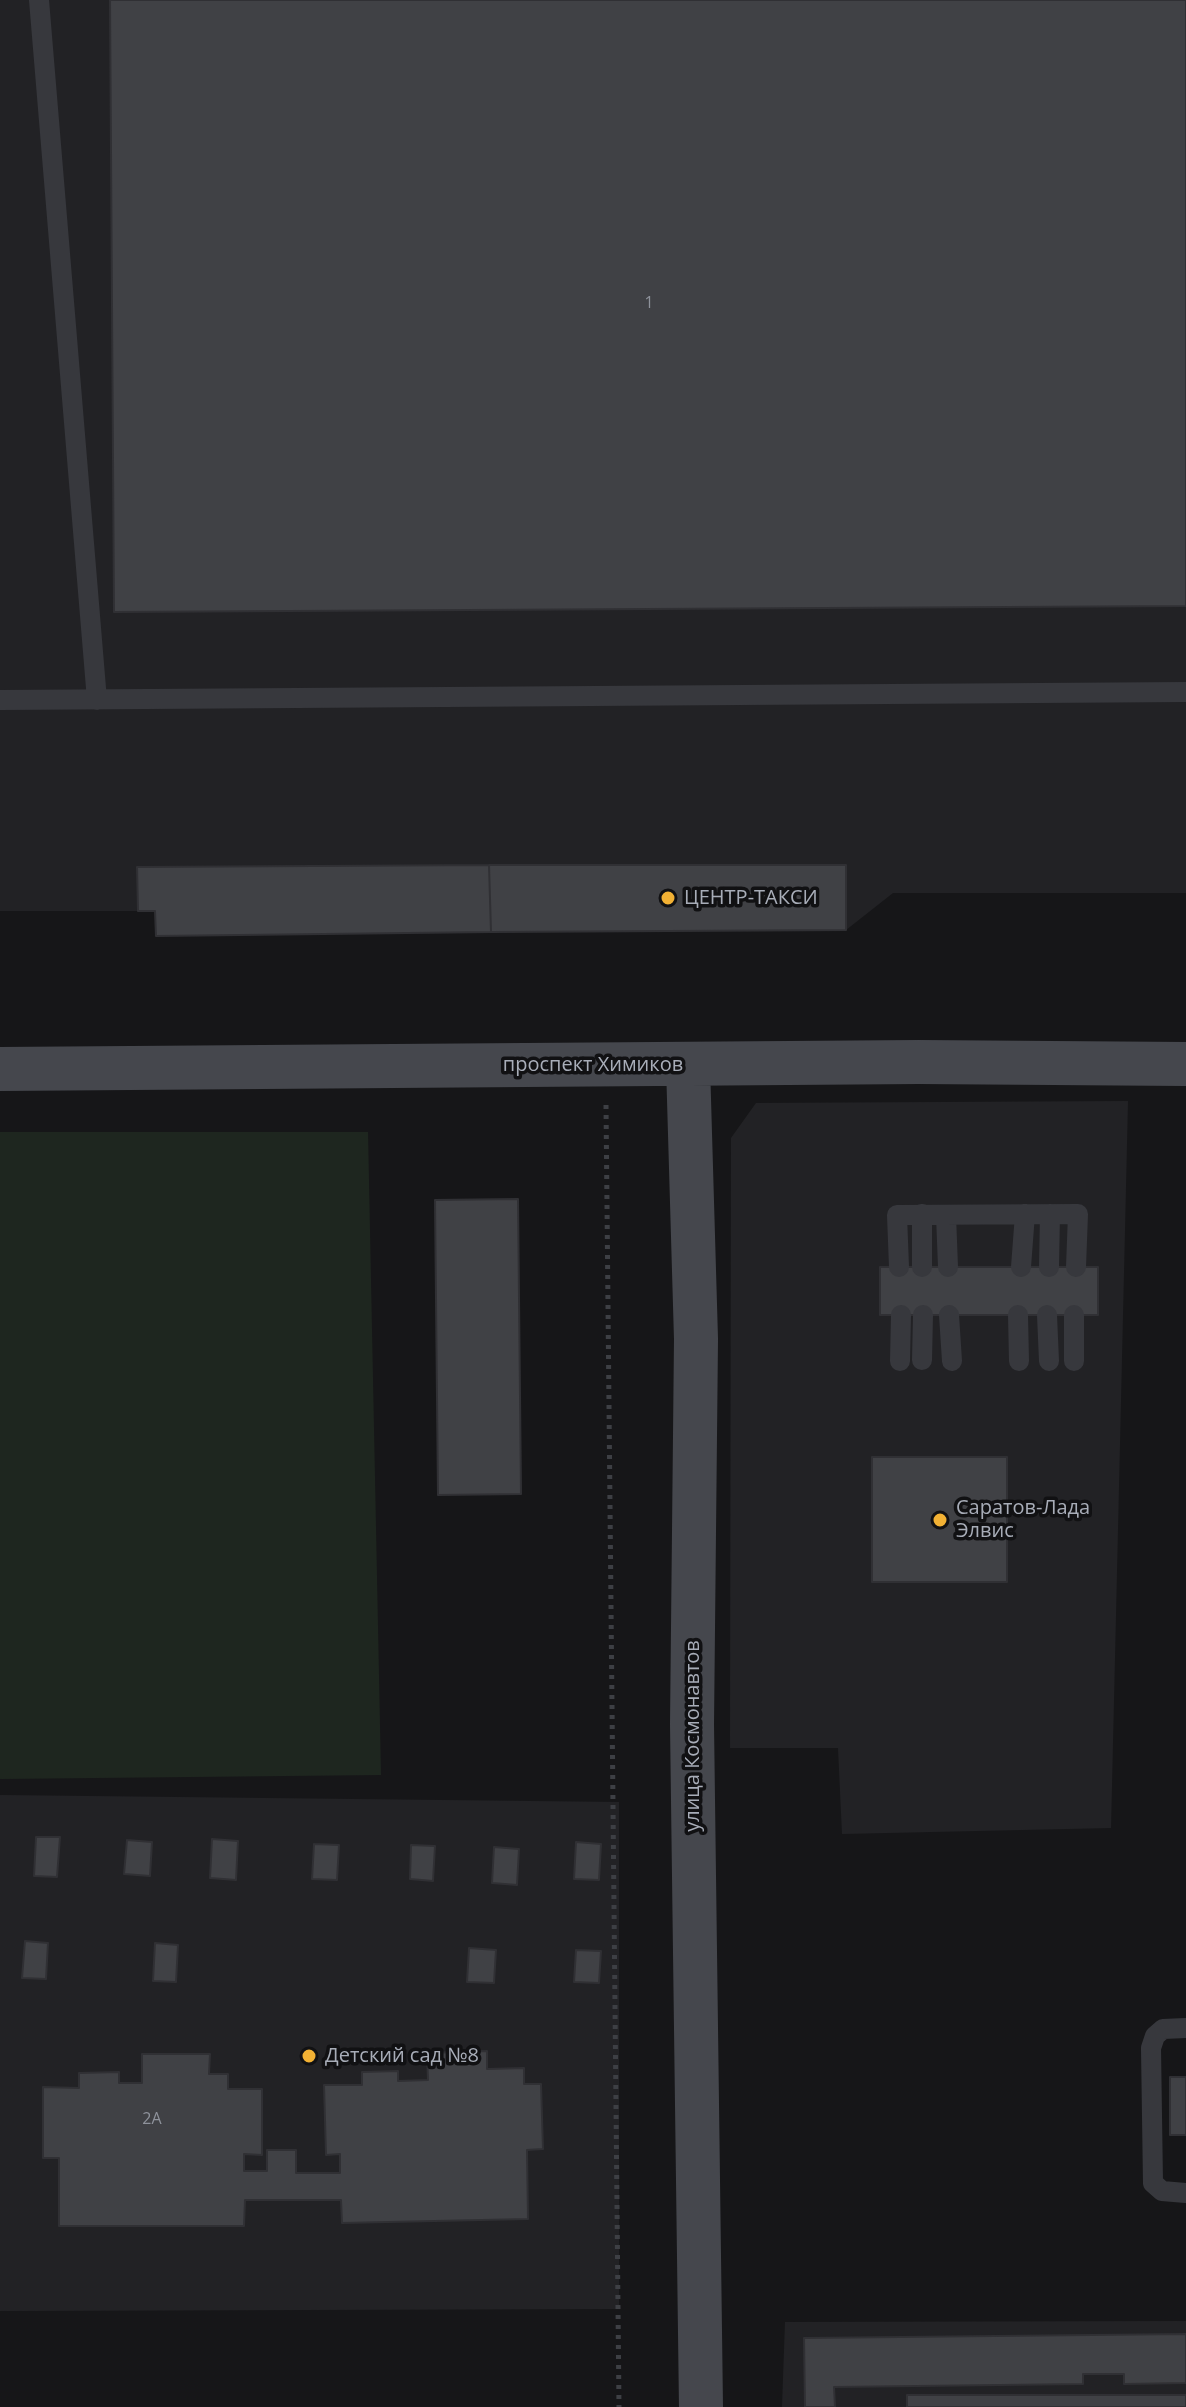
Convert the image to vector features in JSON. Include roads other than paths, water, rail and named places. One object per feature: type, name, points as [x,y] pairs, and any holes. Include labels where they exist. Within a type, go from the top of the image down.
[{"type":"street","name":"проспект Химиков","points":[[0,1069],[919,1062],[1186,1064]]},
{"type":"street","name":"улица Космонавтов","points":[[688,1065],[696,1339],[692,1724],[701,2407]]},
{"type":"lane","points":[[39,0],[97,700]]},
{"type":"lane","points":[[0,700],[1186,692]]},
{"type":"lane","points":[[922,1214],[922,1267]]},
{"type":"lane","points":[[1021,1267],[1025,1214]]},
{"type":"lane","points":[[1049,1267],[1050,1214]]},
{"type":"lane","points":[[899,1267],[897,1215],[1078,1214],[1076,1267]]},
{"type":"lane","points":[[946,1215],[948,1267]]},
{"type":"lane","points":[[900,1361],[901,1315]]},
{"type":"lane","points":[[922,1360],[923,1315]]},
{"type":"lane","points":[[949,1315],[952,1361]]},
{"type":"lane","points":[[1018,1315],[1019,1361]]},
{"type":"lane","points":[[1047,1315],[1049,1361]]},
{"type":"lane","points":[[1074,1315],[1074,1361]]},
{"type":"lane","points":[[1186,2028],[1163,2029],[1155,2036],[1151,2048],[1153,2183],[1162,2191],[1186,2193]]},
{"type":"place","name":"ЦЕНТР-ТАКСИ","points":[[668,898]]},
{"type":"place","name":"Саратов-Лада Элвис","points":[[940,1520]]},
{"type":"place","name":"Детский сад №8","points":[[309,2056]]}]
